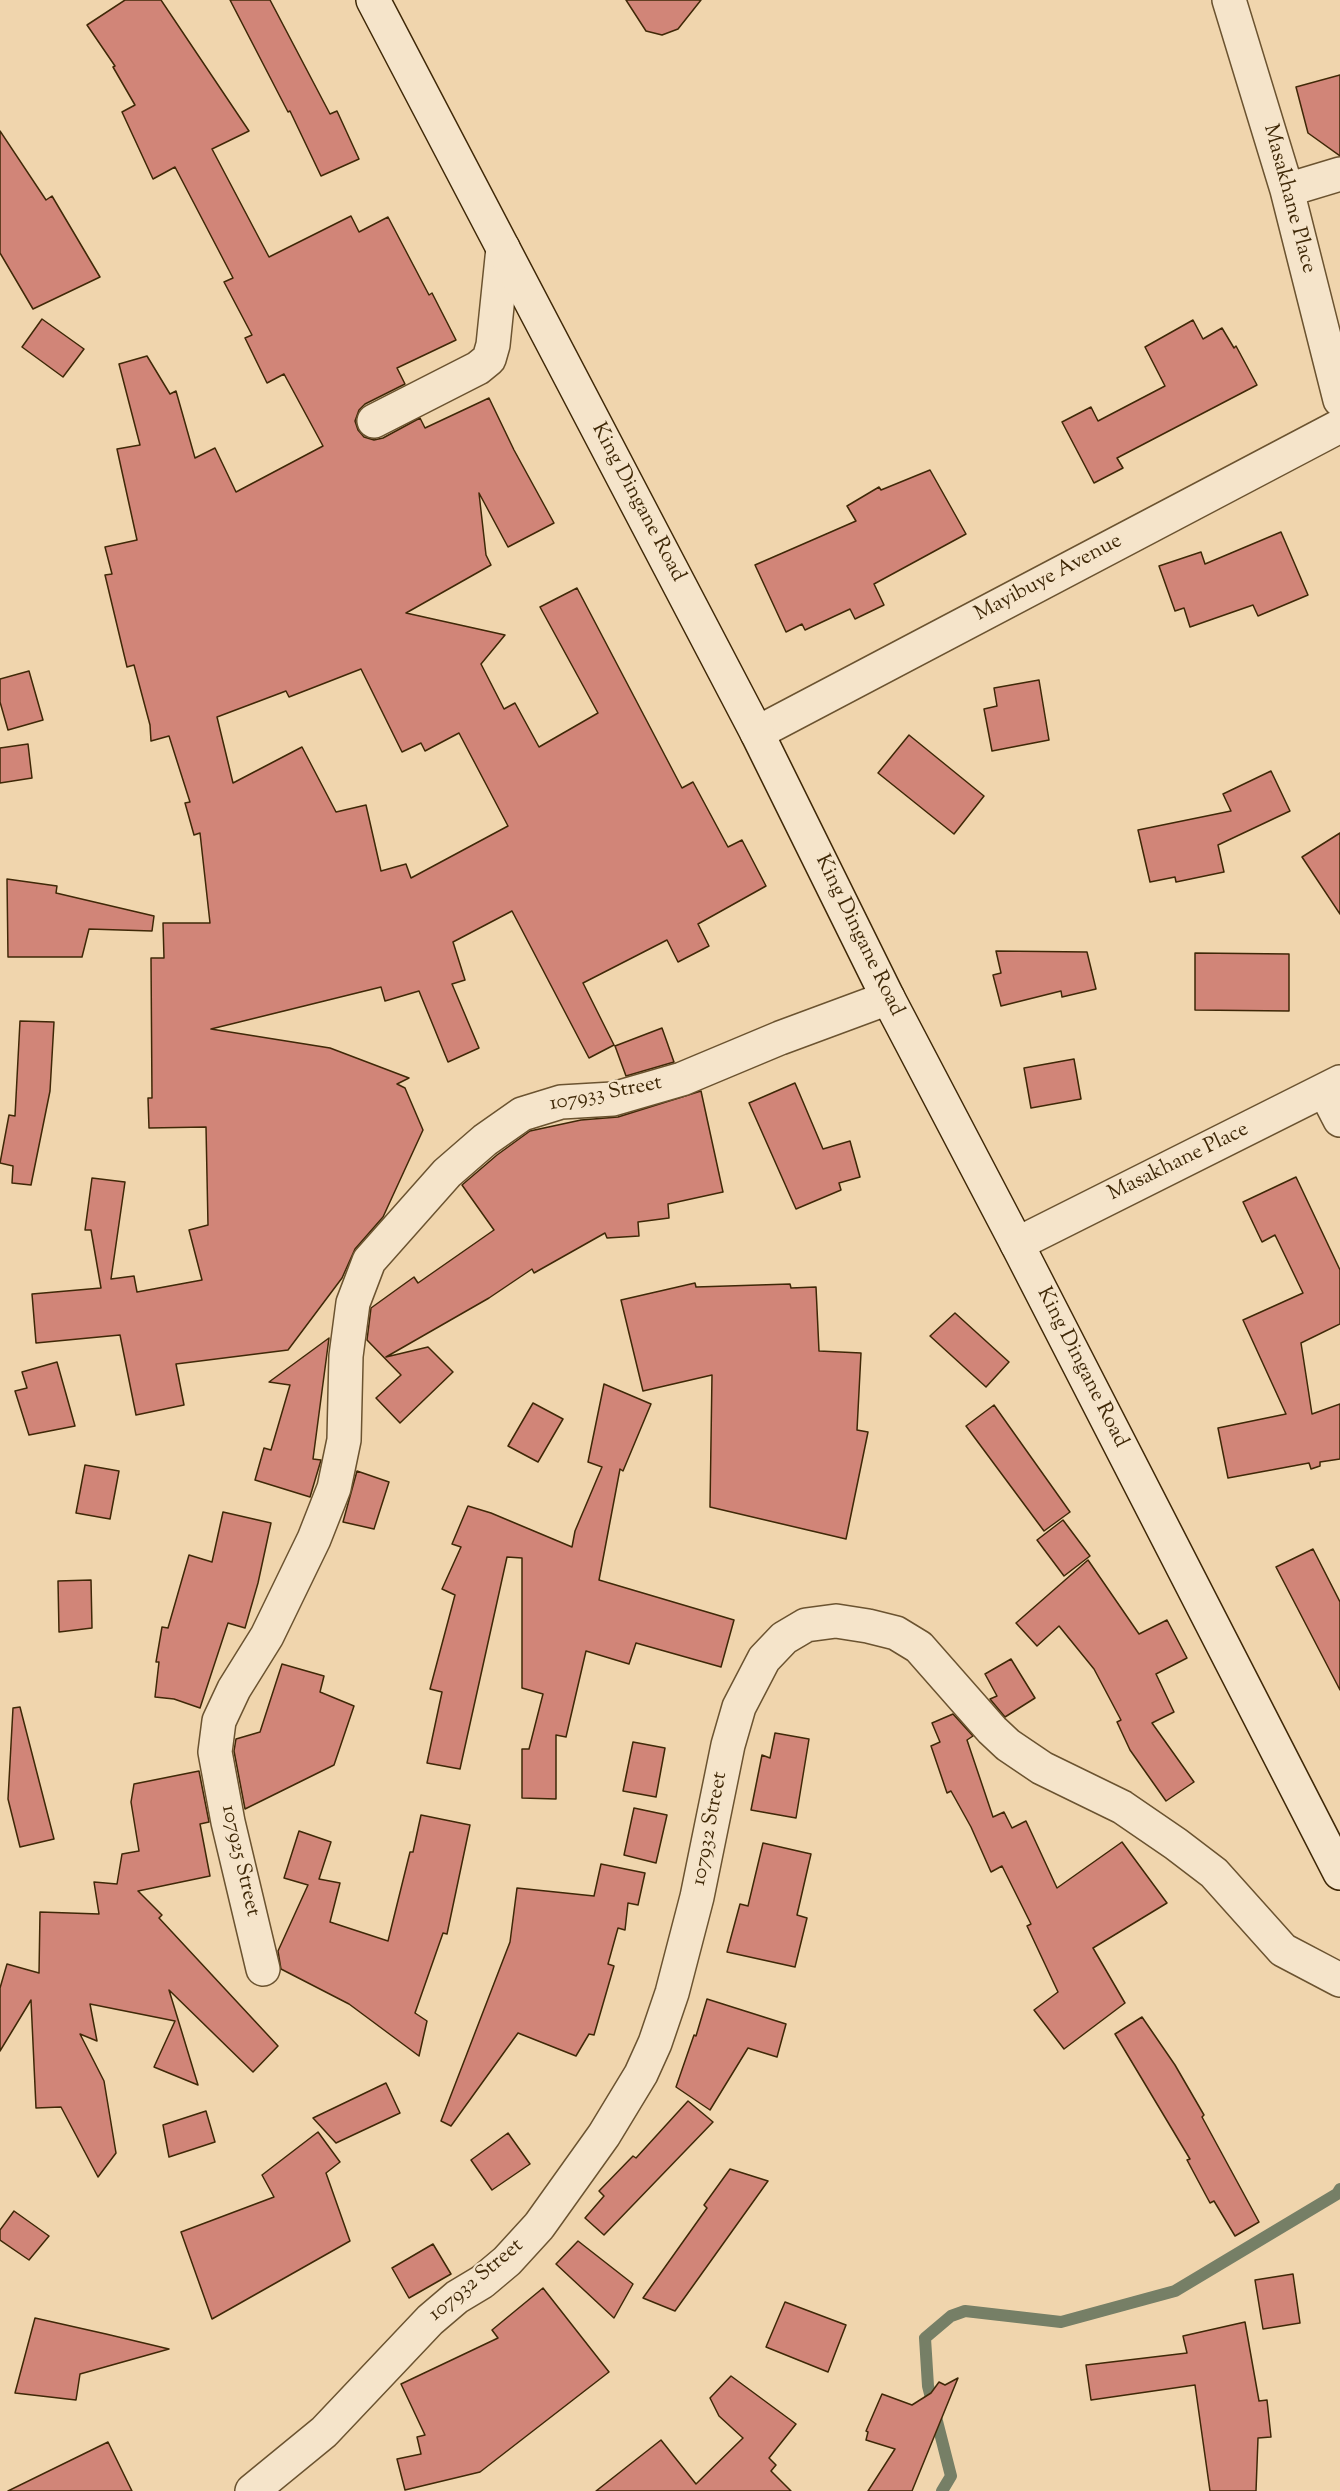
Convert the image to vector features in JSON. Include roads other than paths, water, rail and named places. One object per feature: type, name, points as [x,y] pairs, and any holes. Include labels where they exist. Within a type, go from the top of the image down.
[{"type":"street","name":"King Dingane Road","points":[[373,0],[757,733],[888,998],[1340,1873]]},
{"type":"street","name":"Masakhane Place","points":[[1229,0],[1287,190],[1340,400]]},
{"type":"street","points":[[1287,190],[1340,174]]},
{"type":"street","points":[[374,422],[478,369],[489,360],[493,345],[503,248]]},
{"type":"street","name":"Mayibuye Avenue","points":[[757,733],[1340,426]]},
{"type":"street","name":"107933 Street","points":[[215,1752],[219,1721],[234,1689],[267,1636],[314,1539],[334,1488],[344,1440],[346,1356],[352,1303],[369,1262],[447,1173],[485,1140],[522,1114],[561,1102],[613,1099],[682,1079],[780,1038],[888,998]]},
{"type":"street","points":[[1332,1086],[1340,1120]]},
{"type":"street","name":"Masakhane Place","points":[[1017,1244],[1332,1086]]},
{"type":"street","name":"107932 Street","points":[[252,2491],[324,2432],[430,2320],[456,2297],[482,2282],[507,2261],[539,2226],[604,2135],[641,2074],[655,2043],[672,1993],[697,1896],[728,1745],[739,1707],[764,1659],[784,1638],[806,1625],[836,1621],[868,1626],[896,1633],[919,1647],[1008,1745],[1042,1768],[1122,1807],[1176,1844],[1214,1873],[1283,1950],[1340,1980]]},
{"type":"street","name":"107925 Street","points":[[215,1752],[228,1822],[263,1969]]},
{"type":"waterway","points":[[942,2491],[951,2476],[928,2386],[925,2338],[951,2316],[965,2311],[1061,2322],[1175,2291],[1337,2194],[1340,2189]]}]
